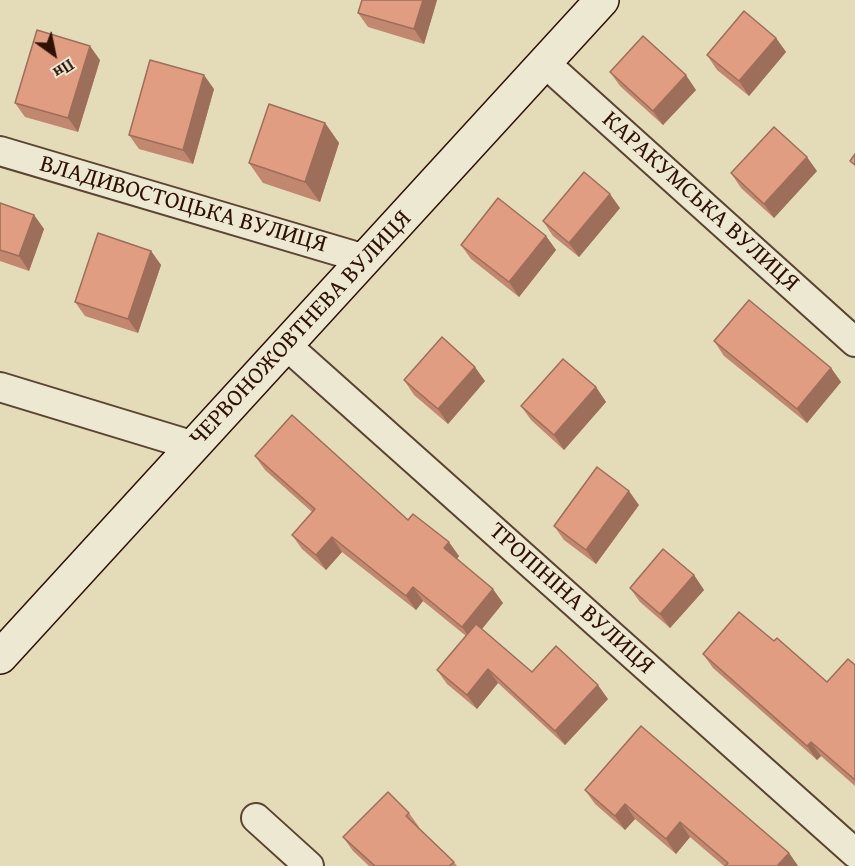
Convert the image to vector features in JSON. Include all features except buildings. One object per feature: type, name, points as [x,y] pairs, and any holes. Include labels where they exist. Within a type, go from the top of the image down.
[{"type":"main road","name":"ЧЕРВОНОЖОВТНЕВА ВУЛИЦЯ","points":[[0,657],[602,0]]},
{"type":"street","name":"КАРАКУМСЬКА ВУЛИЦЯ","points":[[545,63],[855,342]]},
{"type":"street","name":"ВЛАДИВОСТОЦЬКА ВУЛИЦЯ","points":[[0,151],[365,259]]},
{"type":"street","name":"ТРОПІНІНА ВУЛИЦЯ","points":[[286,345],[855,853]]},
{"type":"street","points":[[0,387],[194,446]]},
{"type":"street","points":[[256,818],[309,866]]}]
